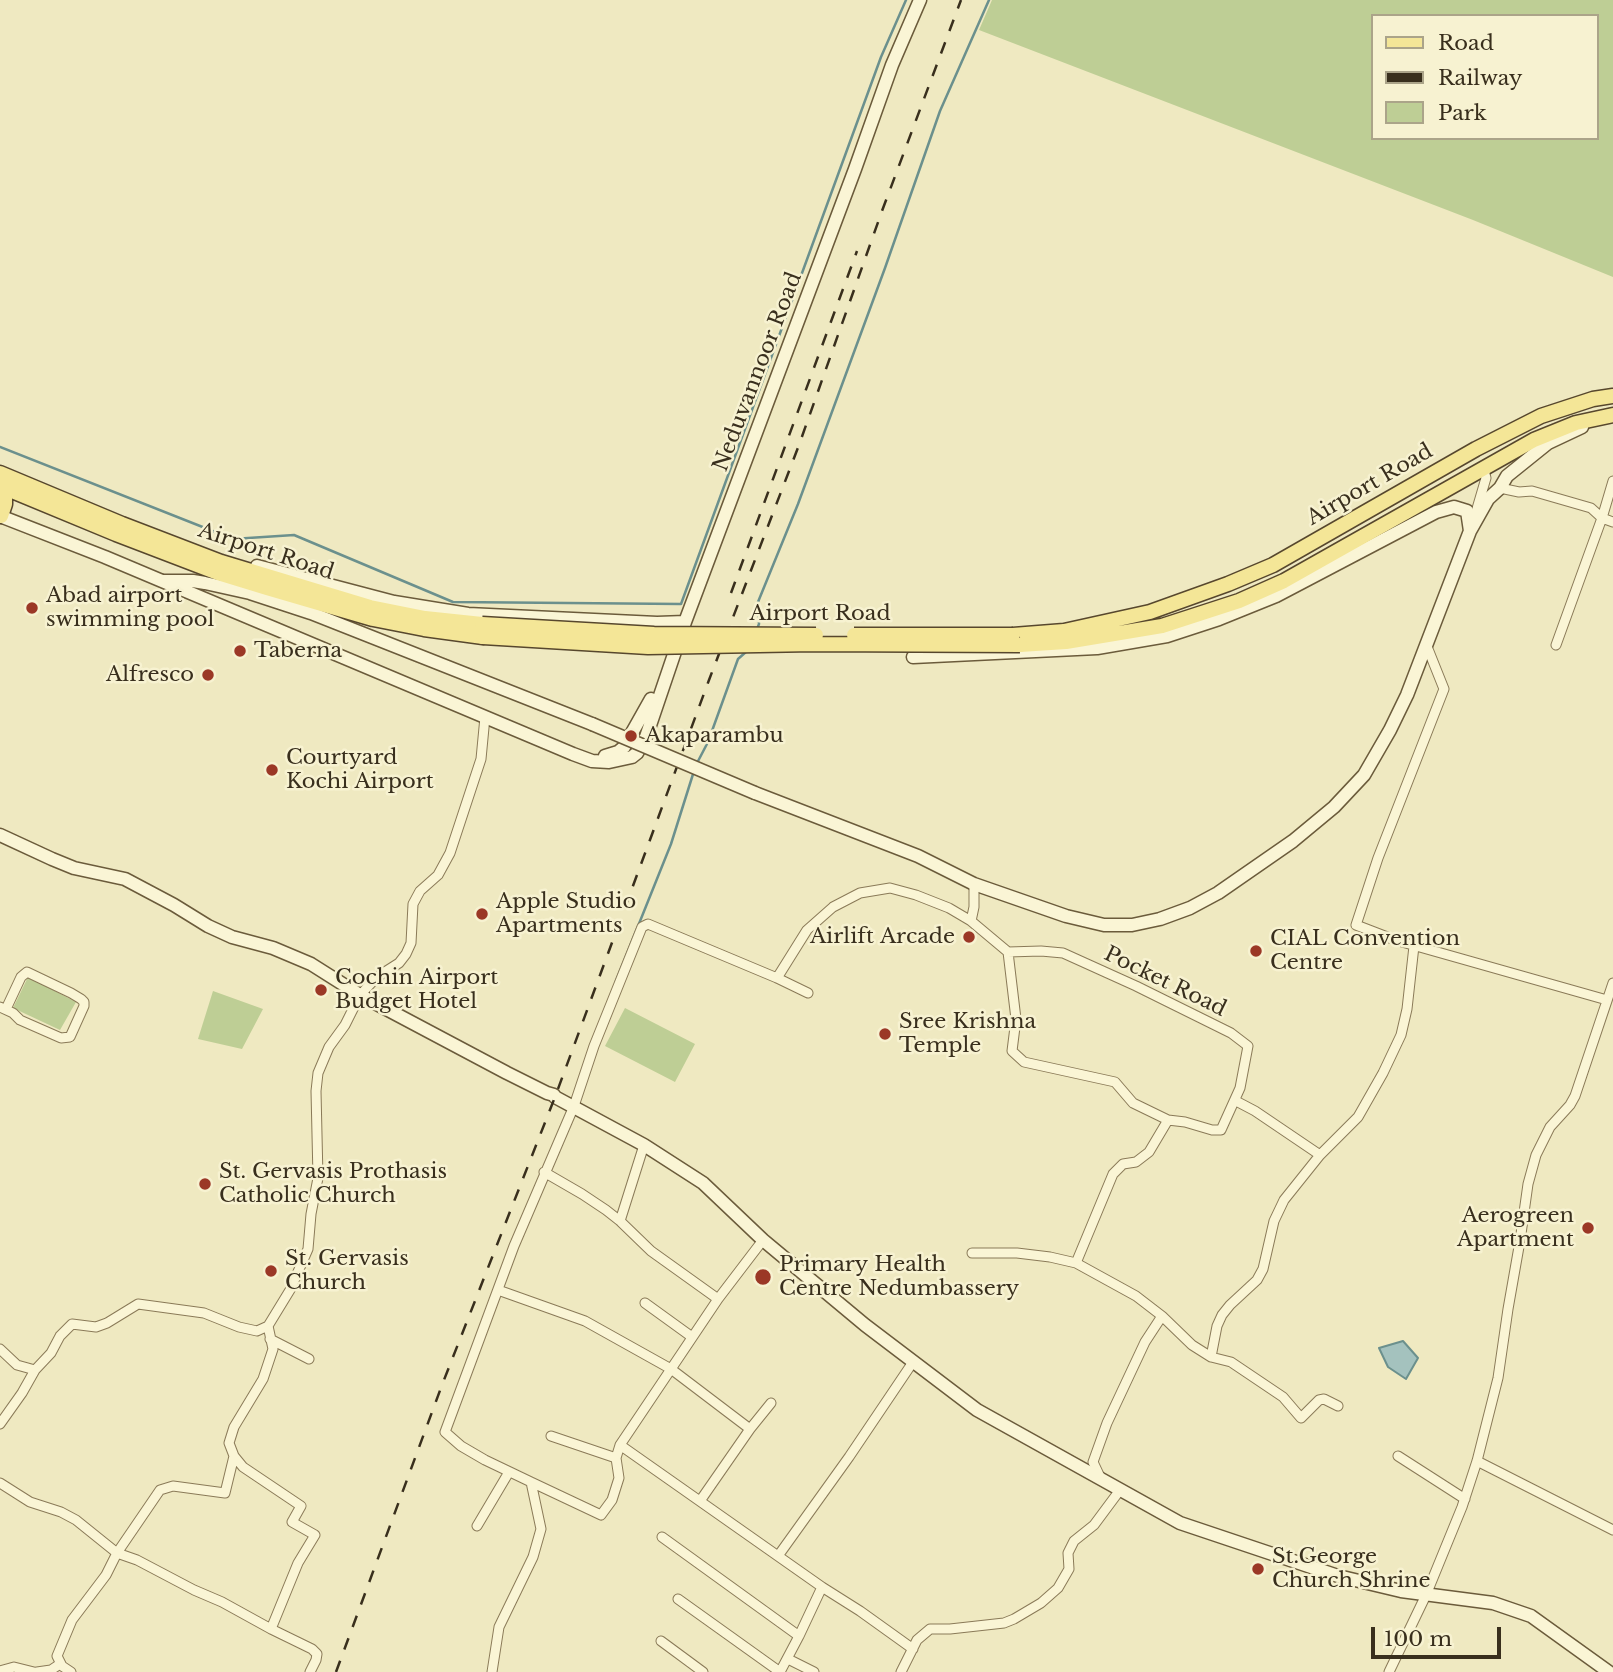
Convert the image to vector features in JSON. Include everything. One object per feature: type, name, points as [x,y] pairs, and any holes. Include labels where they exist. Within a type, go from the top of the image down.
[{"type":"main road","name":"Airport Road","points":[[1017,640],[1150,612],[1228,584],[1273,565],[1476,449],[1541,416],[1593,399],[1613,396]]},
{"type":"main road","name":"Airport Road","points":[[0,487],[218,573],[425,618],[654,634],[1066,642],[1162,626],[1239,601],[1284,581],[1534,440],[1576,423],[1609,416]]},
{"type":"main road","name":"Airport Road","points":[[0,473],[270,583]]},
{"type":"main road","points":[[0,487],[5,504],[0,516]]},
{"type":"street","name":"Neduvannoor Road","points":[[592,761],[610,762],[632,757],[646,737],[651,709],[892,65],[920,0]]},
{"type":"street","points":[[1470,531],[1488,499],[1500,488],[1507,476],[1565,427],[1561,409]]},
{"type":"street","points":[[1548,443],[1609,416]]},
{"type":"street","points":[[160,582],[193,580],[250,593],[312,612],[592,724],[755,793],[918,856],[974,884],[1066,916],[1104,925],[1132,925],[1160,919],[1190,908],[1218,893],[1293,841],[1334,807],[1364,775],[1396,719],[1470,531],[1486,478],[1484,470],[1481,469]]},
{"type":"street","points":[[1556,645],[1613,481]]},
{"type":"street","points":[[1500,488],[1518,492],[1532,491],[1591,508],[1602,518],[1613,522]]},
{"type":"street","points":[[914,657],[1097,648],[1167,636],[1276,596],[1436,512],[1454,507],[1467,511],[1470,531]]},
{"type":"street","points":[[0,516],[105,557],[592,761],[624,747],[651,709],[663,666],[670,622]]},
{"type":"street","points":[[191,551],[394,602],[468,614],[685,622]]},
{"type":"street","points":[[1426,645],[1444,689],[1378,858],[1356,925],[1414,946],[1607,1000]]},
{"type":"street","points":[[257,1331],[268,1326],[290,1290],[308,1250],[318,1178],[318,1073],[329,1046],[345,1025],[360,995],[377,977],[399,963],[406,954],[411,943],[412,904],[419,891],[438,875],[450,853],[481,759],[485,717]]},
{"type":"street","points":[[1,836],[74,868],[125,879],[232,937],[273,948],[311,964],[360,995],[644,1145],[703,1183],[763,1240],[865,1325],[977,1410],[1180,1523],[1338,1576],[1401,1591],[1493,1604],[1531,1616],[1603,1670]]},
{"type":"street","points":[[971,921],[974,884]]},
{"type":"street","points":[[777,978],[807,930],[833,907],[860,894],[890,888],[949,908],[971,921],[1008,952],[1016,1019],[1012,1051],[1024,1062],[1115,1082],[1133,1103],[1168,1120],[1149,1152],[1136,1163],[1123,1164],[1113,1174],[1076,1263]]},
{"type":"street","points":[[763,1240],[718,1299],[620,1445],[616,1458],[619,1478],[612,1500],[601,1515],[509,1472],[461,1446],[445,1432],[544,1172],[574,1106],[594,1046],[642,927],[648,924],[808,993]]},
{"type":"street","points":[[1211,1357],[1222,1315],[1257,1280],[1263,1269],[1273,1221],[1284,1200],[1320,1155],[1358,1117],[1383,1073],[1401,1035],[1407,1009],[1414,946]]},
{"type":"street","name":"Pocket Road","points":[[1008,952],[1063,953],[1231,1033],[1248,1046],[1236,1101],[1221,1130],[1168,1120]]},
{"type":"street","points":[[27,972],[84,1002],[69,1037],[66,1038],[20,1020],[3,1008],[21,977],[27,972]]},
{"type":"street","points":[[1389,1672],[1426,1595],[1465,1499],[1477,1461],[1498,1378],[1528,1184],[1536,1155],[1550,1127],[1575,1096],[1613,983]]},
{"type":"street","points":[[1236,1101],[1320,1155]]},
{"type":"street","points":[[620,1221],[644,1145]]},
{"type":"street","points":[[544,1172],[582,1194],[620,1221],[650,1251],[718,1299]]},
{"type":"street","points":[[972,1253],[1017,1253],[1076,1263],[1136,1296],[1192,1345],[1211,1357],[1231,1362],[1283,1397],[1301,1418],[1319,1400],[1324,1399],[1338,1406]]},
{"type":"street","points":[[498,1290],[585,1321],[671,1369],[750,1429]]},
{"type":"street","points":[[645,1303],[692,1337]]},
{"type":"street","points":[[0,1424],[35,1370],[72,1324],[96,1326],[107,1323],[138,1304],[204,1313],[257,1331],[309,1359]]},
{"type":"street","points":[[1101,1479],[1093,1462],[1107,1423],[1145,1342],[1162,1316]]},
{"type":"street","points":[[268,1326],[273,1349],[263,1379],[234,1427],[229,1443],[234,1456],[243,1467],[301,1506],[292,1522],[314,1535],[298,1563],[271,1629]]},
{"type":"street","points":[[0,1349],[18,1365],[35,1370]]},
{"type":"street","points":[[778,1556],[913,1362]]},
{"type":"street","points":[[700,1501],[771,1403]]},
{"type":"street","points":[[551,1436],[616,1458]]},
{"type":"street","points":[[620,1445],[821,1587],[913,1648]]},
{"type":"street","points":[[71,1672],[60,1664],[57,1656],[72,1620],[106,1575],[117,1553],[160,1490],[173,1486],[225,1493],[234,1456]]},
{"type":"street","points":[[1398,1456],[1465,1499]]},
{"type":"street","points":[[1477,1461],[1613,1530]]},
{"type":"street","points":[[477,1526],[509,1472]]},
{"type":"street","points":[[492,1672],[499,1627],[533,1558],[541,1529],[531,1482]]},
{"type":"street","points":[[0,1483],[30,1502],[76,1520],[117,1553],[137,1560],[312,1649],[317,1654],[310,1672]]},
{"type":"street","points":[[901,1672],[917,1640],[930,1629],[1004,1623],[1041,1603],[1058,1588],[1069,1569],[1068,1553],[1074,1541],[1094,1525],[1120,1490]]},
{"type":"street","points":[[662,1537],[799,1636]]},
{"type":"street","points":[[678,1599],[780,1672],[821,1587]]},
{"type":"street","points":[[661,1641],[703,1672]]},
{"type":"street","points":[[788,1659],[814,1672]]},
{"type":"street","points":[[0,1671],[14,1667],[35,1672],[51,1670],[60,1664]]},
{"type":"green space","points":[[992,0],[1613,0],[1613,277],[1473,220],[979,30]]},
{"type":"green space","points":[[28,977],[76,1002],[60,1030],[13,1008]]},
{"type":"green space","points":[[213,991],[263,1009],[242,1049],[198,1039]]},
{"type":"green space","points":[[625,1008],[695,1044],[675,1082],[605,1046]]},
{"type":"water","points":[[1403,1341],[1418,1358],[1406,1379],[1388,1367],[1379,1348]]},
{"type":"waterway","points":[[0,447],[233,539],[294,535],[453,602],[681,604],[881,57],[906,0]]},
{"type":"waterway","points":[[757,629],[758,602],[798,504],[940,111],[989,0]]},
{"type":"waterway","points":[[696,765],[708,742],[738,659],[747,651]]},
{"type":"waterway","points":[[616,981],[671,844],[694,771]]},
{"type":"railway","points":[[336,1672],[442,1385],[555,1097],[799,445],[961,0]]},
{"type":"railway","points":[[731,593],[857,251]]},
{"type":"place","name":"Abad airport swimming pool","points":[[32,608]]},
{"type":"place","name":"Taberna","points":[[240,651]]},
{"type":"place","name":"Alfresco","points":[[208,675]]},
{"type":"place","name":"Akaparambu","points":[[631,736]]},
{"type":"place","name":"Courtyard Kochi Airport","points":[[272,770]]},
{"type":"place","name":"Apple Studio Apartments","points":[[482,914]]},
{"type":"place","name":"Airlift Arcade","points":[[969,937]]},
{"type":"place","name":"CIAL Convention Centre","points":[[1256,951]]},
{"type":"place","name":"Cochin Airport Budget Hotel","points":[[321,990]]},
{"type":"place","name":"Sree Krishna Temple","points":[[885,1034]]},
{"type":"place","name":"St. Gervasis Prothasis Catholic Church","points":[[205,1184]]},
{"type":"place","name":"Aerogreen Apartment","points":[[1588,1228]]},
{"type":"place","name":"St. Gervasis Church","points":[[271,1271]]},
{"type":"place","name":"Primary Health Centre Nedumbassery","points":[[763,1277]]},
{"type":"place","name":"St.George Church Shrine","points":[[1258,1569]]}]
